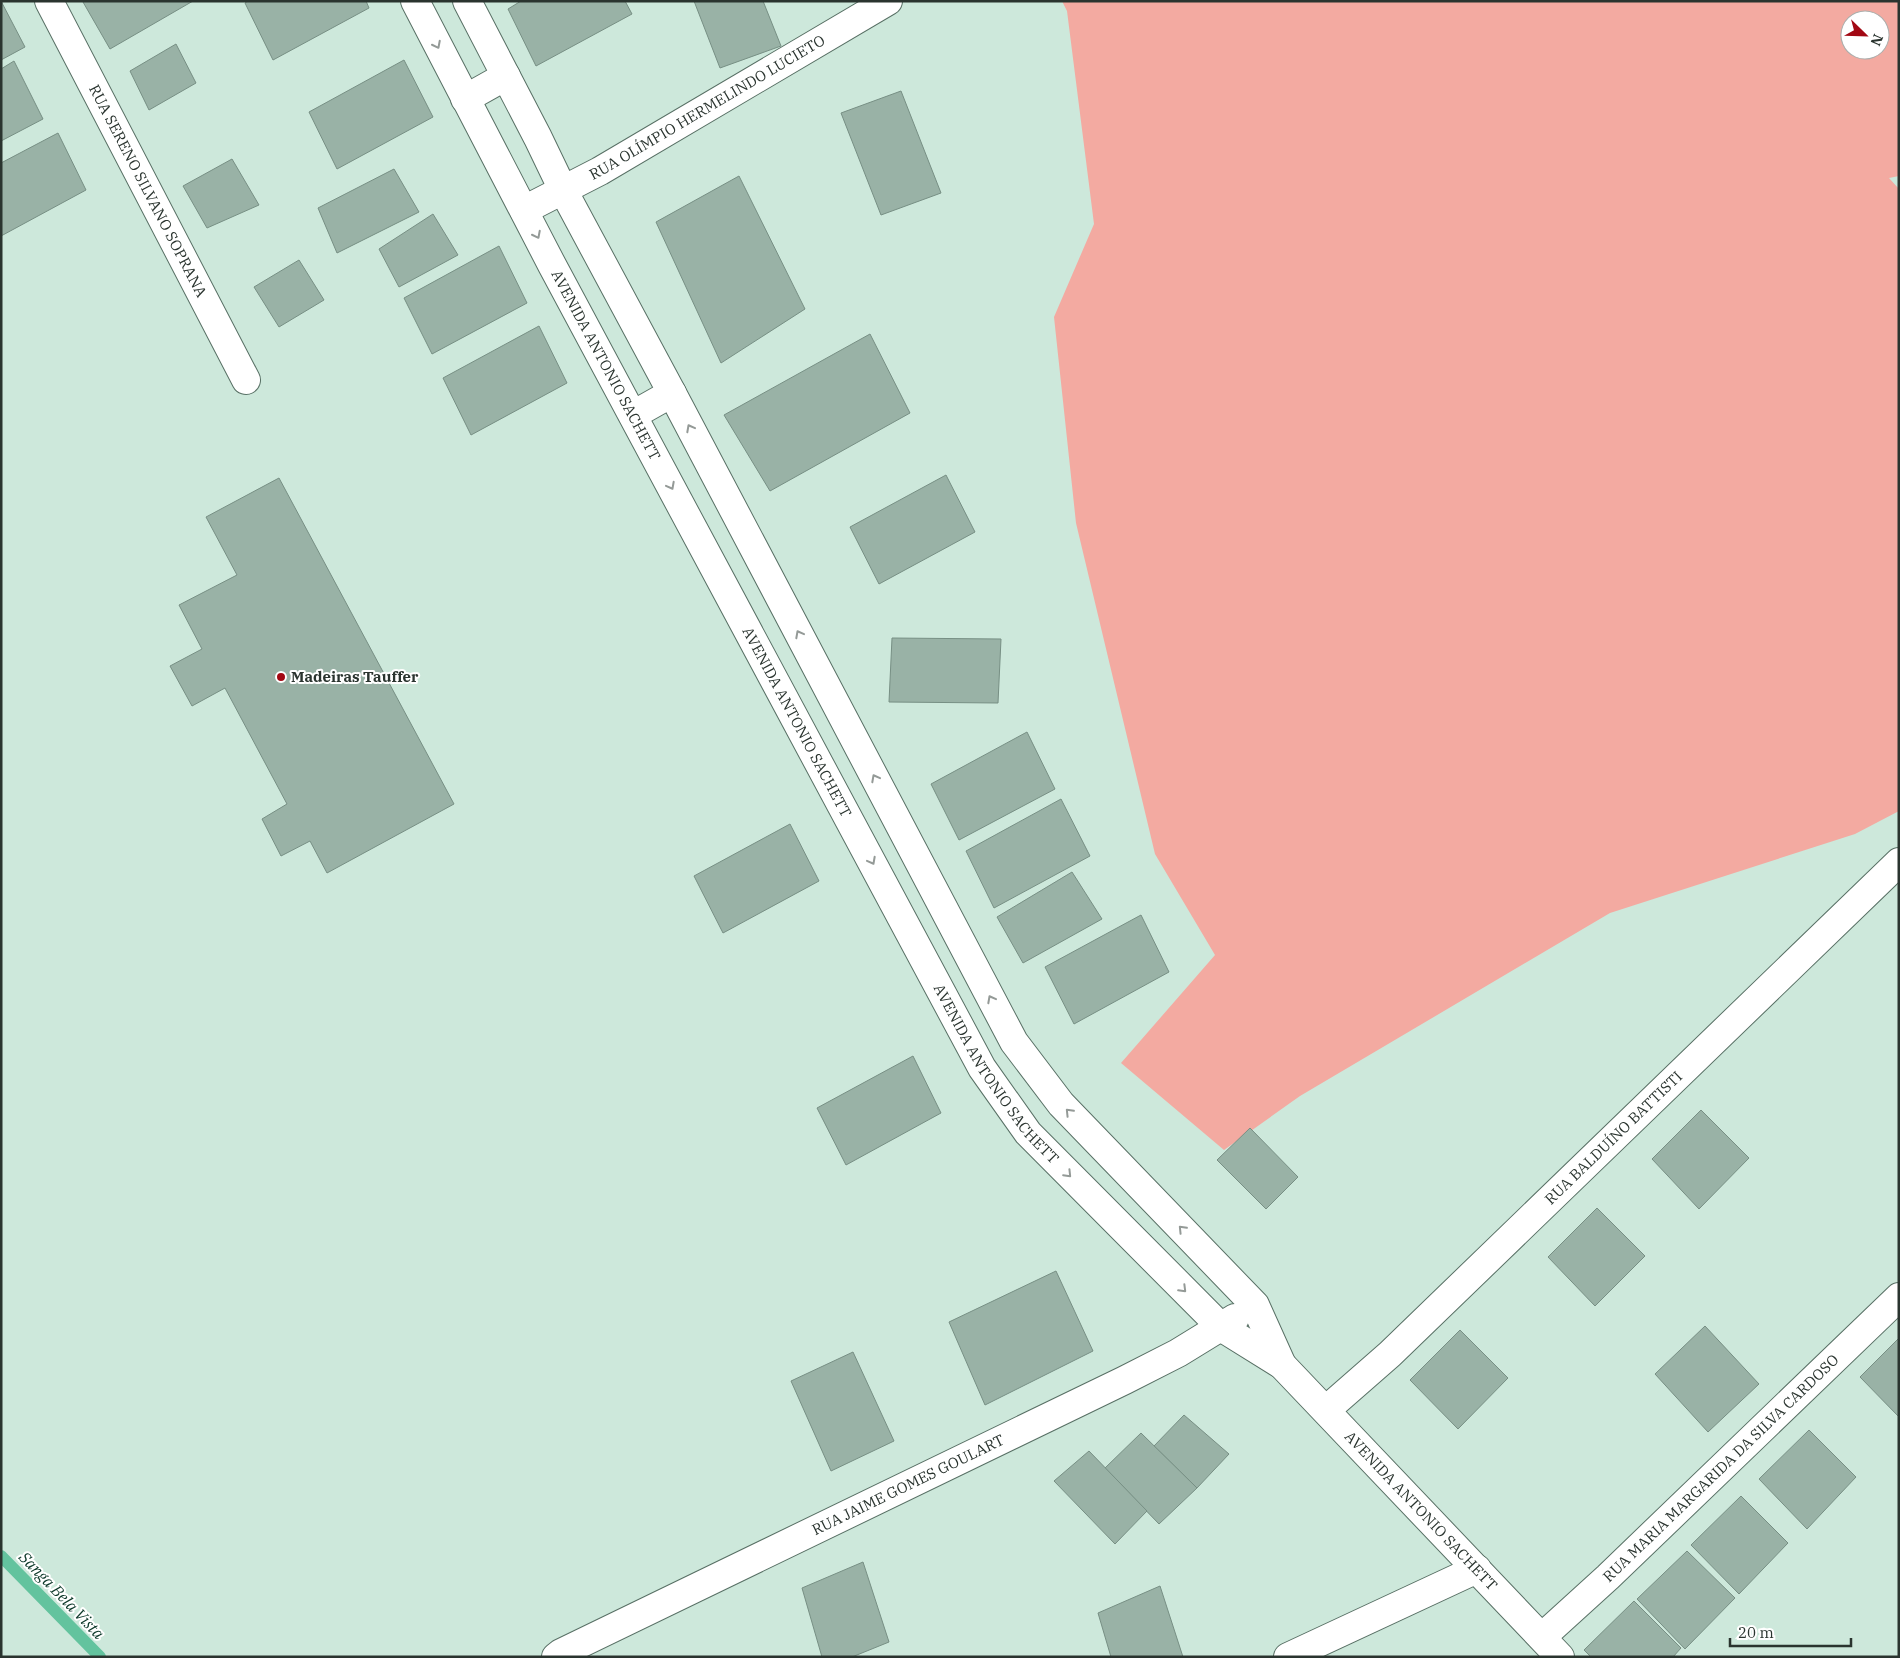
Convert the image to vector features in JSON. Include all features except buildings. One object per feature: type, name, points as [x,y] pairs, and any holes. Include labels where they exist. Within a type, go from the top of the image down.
[{"type":"street","name":"RUA SERENO SILVANO SOPRANA","points":[[49,1],[246,380]]},
{"type":"street","name":"AVENIDA ANTONIO SACHETT","points":[[415,1],[465,99],[982,1068],[1028,1133],[1221,1327],[1282,1364],[1560,1657]]},
{"type":"street","name":"AVENIDA ANTONIO SACHETT","points":[[467,1],[563,190],[1014,1042],[1061,1104],[1255,1305],[1282,1364]]},
{"type":"street","name":"RUA OLÍMPIO HERMELINDO LUCIETO","points":[[524,210],[600,171],[881,3]]},
{"type":"street","points":[[465,99],[506,76]]},
{"type":"street","points":[[633,415],[672,393]]},
{"type":"street","points":[[856,832],[892,811]]},
{"type":"street","name":"RUA BALDUÍNO BATTISTI","points":[[1326,1410],[1390,1354],[1899,862]]},
{"type":"street","name":"RUA MARIA MARGARIDA DA SILVA CARDOSO","points":[[1542,1637],[1608,1577],[1899,1297]]},
{"type":"street","name":"RUA JAIME GOMES GOULART","points":[[556,1657],[579,1644],[1125,1380],[1178,1353],[1255,1305]]},
{"type":"street","points":[[1288,1657],[1477,1569]]},
{"type":"shaded area","points":[[1062,1],[1899,1],[1899,176],[1889,178],[1899,189],[1899,811],[1855,834],[1610,913],[1300,1096],[1224,1150],[1121,1063],[1215,955],[1155,854],[1076,523],[1054,317],[1094,224],[1067,11]]},
{"type":"waterway","name":"Sanga Bela Vista","points":[[1,1556],[100,1657]]},
{"type":"place","name":"Madeiras Tauffer","points":[[281,677]]}]
